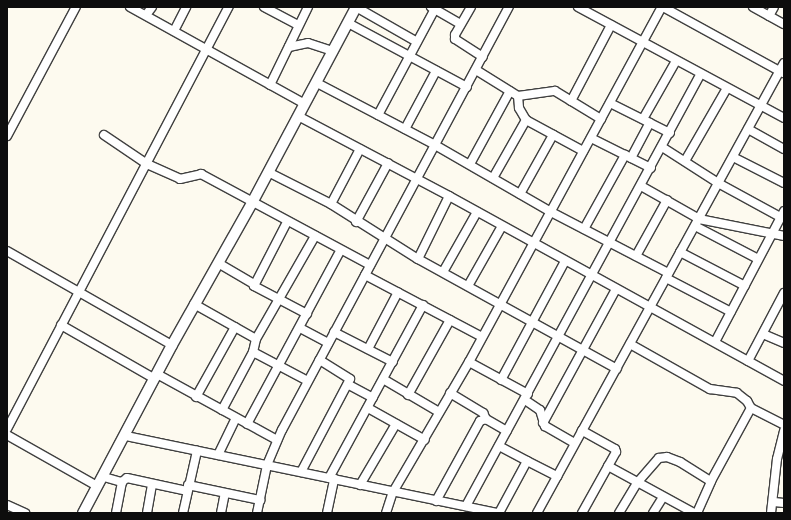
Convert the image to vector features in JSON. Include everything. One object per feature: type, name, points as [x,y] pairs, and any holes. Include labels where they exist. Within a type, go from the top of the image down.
[{"type":"street","points":[[7,136],[76,7]]},
{"type":"street","points":[[130,7],[305,104]]},
{"type":"street","points":[[146,16],[152,7]]},
{"type":"street","points":[[174,31],[186,7]]},
{"type":"street","points":[[7,429],[208,50],[229,7]]},
{"type":"street","points":[[264,7],[298,25]]},
{"type":"street","points":[[270,85],[308,7]]},
{"type":"street","points":[[83,513],[126,436],[194,304],[253,201],[356,7],[418,42]]},
{"type":"street","points":[[470,7],[455,35],[456,41],[483,57]]},
{"type":"street","points":[[258,513],[267,465],[277,440],[509,7]]},
{"type":"street","points":[[578,7],[784,118]]},
{"type":"street","points":[[386,513],[393,492],[425,440],[439,412],[469,362],[663,7],[782,72]]},
{"type":"street","points":[[752,7],[784,24]]},
{"type":"street","points":[[769,16],[774,7]]},
{"type":"street","points":[[378,115],[418,42],[434,8],[461,24]]},
{"type":"street","points":[[348,23],[467,87]]},
{"type":"street","points":[[571,101],[611,25]]},
{"type":"street","points":[[289,47],[308,43],[332,51]]},
{"type":"street","points":[[584,229],[628,156],[676,61]]},
{"type":"street","points":[[537,513],[761,105],[782,72],[784,63]]},
{"type":"street","points":[[476,70],[518,96],[550,90],[602,119]]},
{"type":"street","points":[[405,129],[436,71]]},
{"type":"street","points":[[466,506],[701,74]]},
{"type":"street","points":[[316,83],[470,164],[551,212],[636,256],[731,312]]},
{"type":"street","points":[[685,161],[728,88]]},
{"type":"street","points":[[470,164],[510,91]]},
{"type":"street","points":[[518,96],[519,108],[526,120],[583,151]]},
{"type":"street","points":[[610,103],[670,133]]},
{"type":"street","points":[[298,116],[388,162],[784,381]]},
{"type":"street","points":[[493,178],[526,120]]},
{"type":"street","points":[[748,129],[784,149]]},
{"type":"street","points":[[104,135],[147,164],[180,179],[201,174],[253,201],[287,222],[340,251],[370,265]]},
{"type":"street","points":[[520,194],[553,135]]},
{"type":"street","points":[[591,138],[651,168]]},
{"type":"street","points":[[662,147],[718,184],[782,214],[715,342]]},
{"type":"street","points":[[330,204],[360,149]]},
{"type":"street","points":[[733,157],[784,183]]},
{"type":"street","points":[[356,222],[388,162]]},
{"type":"street","points":[[268,172],[330,204],[356,222],[418,259],[617,369]]},
{"type":"street","points":[[641,186],[667,200],[697,222],[758,259]]},
{"type":"street","points":[[418,259],[450,196]]},
{"type":"street","points":[[636,256],[667,200]]},
{"type":"street","points":[[443,272],[477,212]]},
{"type":"street","points":[[254,284],[287,222]]},
{"type":"street","points":[[697,222],[784,236]]},
{"type":"street","points":[[468,286],[502,226]]},
{"type":"street","points":[[222,410],[253,352],[256,339],[314,236]]},
{"type":"street","points":[[7,251],[172,345]]},
{"type":"street","points":[[247,424],[300,328],[340,251]]},
{"type":"street","points":[[680,252],[745,286]]},
{"type":"street","points":[[501,380],[565,261]]},
{"type":"street","points":[[218,263],[254,284],[255,287],[279,298],[307,314]]},
{"type":"street","points":[[365,275],[482,337]]},
{"type":"street","points":[[543,423],[584,351],[616,289]]},
{"type":"street","points":[[368,349],[398,292]]},
{"type":"street","points":[[748,361],[783,298]]},
{"type":"street","points":[[194,304],[256,339]]},
{"type":"street","points":[[327,513],[332,479],[373,398],[423,306]]},
{"type":"street","points":[[408,394],[450,320]]},
{"type":"street","points":[[61,325],[277,440]]},
{"type":"street","points":[[196,397],[235,327]]},
{"type":"street","points":[[300,328],[328,343]]},
{"type":"street","points":[[334,332],[393,362]]},
{"type":"street","points":[[763,334],[784,344]]},
{"type":"street","points":[[630,344],[710,389],[737,393],[747,401],[751,408],[784,425]]},
{"type":"street","points":[[253,352],[308,381]]},
{"type":"street","points":[[301,472],[349,385],[348,376],[319,360]]},
{"type":"street","points":[[469,362],[501,380],[526,397],[540,410],[543,423],[576,443]]},
{"type":"street","points":[[383,379],[439,412]]},
{"type":"street","points":[[349,385],[373,398]]},
{"type":"street","points":[[450,393],[482,412],[486,419],[507,431]]},
{"type":"street","points":[[368,408],[425,440]]},
{"type":"street","points":[[608,466],[663,497],[696,513],[711,481],[751,408]]},
{"type":"street","points":[[218,455],[236,418]]},
{"type":"street","points":[[436,501],[480,421],[486,419]]},
{"type":"street","points":[[360,485],[396,424]]},
{"type":"street","points":[[582,431],[615,449],[615,453],[582,513]]},
{"type":"street","points":[[771,513],[781,461],[784,431]]},
{"type":"street","points":[[7,435],[98,486]]},
{"type":"street","points":[[126,436],[466,506],[478,511],[498,513],[527,461]]},
{"type":"street","points":[[499,446],[557,476]]},
{"type":"street","points":[[184,513],[188,488],[197,451]]},
{"type":"street","points":[[619,513],[637,483],[654,462],[663,456],[680,462],[711,481]]},
{"type":"street","points":[[104,477],[122,482]]},
{"type":"street","points":[[116,513],[122,482],[127,478],[152,484],[225,493],[260,500]]},
{"type":"street","points":[[146,513],[152,484]]},
{"type":"street","points":[[221,513],[225,493]]},
{"type":"street","points":[[653,513],[663,497]]},
{"type":"street","points":[[774,502],[784,503]]},
{"type":"street","points":[[7,505],[25,513]]}]
